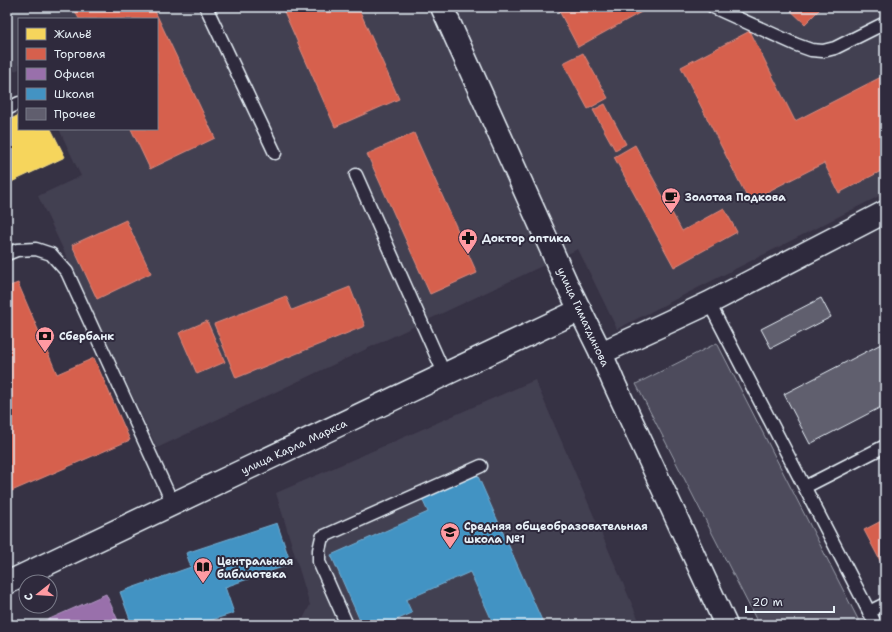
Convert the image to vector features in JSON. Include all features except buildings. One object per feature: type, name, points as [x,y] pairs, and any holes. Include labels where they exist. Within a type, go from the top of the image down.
[{"type":"street","name":"улица Гиматдинова","points":[[442,7],[563,274],[726,625]]},
{"type":"street","points":[[601,353],[710,303],[885,212]]},
{"type":"street","name":"улица Карла Маркса","points":[[7,583],[580,310]]},
{"type":"lane","points":[[206,7],[275,153]]},
{"type":"lane","points":[[712,7],[811,50],[823,51],[835,48],[885,23]]},
{"type":"lane","points":[[7,109],[18,104]]},
{"type":"lane","points":[[356,175],[445,375]]},
{"type":"lane","points":[[7,254],[17,250],[36,249],[51,254],[67,272],[173,504]]},
{"type":"lane","points":[[710,303],[876,625]]},
{"type":"lane","points":[[805,487],[885,446]]},
{"type":"lane","points":[[347,625],[319,562],[319,550],[322,537],[481,466]]},
{"type":"lane","points":[[869,612],[885,604]]},
{"type":"shaded area","points":[[7,7],[885,7],[885,193],[617,329],[578,249],[157,448],[38,196],[81,176],[59,130],[158,130],[158,18],[18,18],[18,69],[7,74]]},
{"type":"shaded area","points":[[717,343],[861,625],[759,625],[636,384]]},
{"type":"shaded area","name":"Средняя общеобразовательная школа №1","points":[[535,380],[641,625],[300,625],[310,605],[276,493]]},
{"type":"place","name":"Золотая Подкова","points":[[671,214]]},
{"type":"place","name":"Доктор оптика","points":[[468,255]]},
{"type":"place","name":"Сбербанк","points":[[45,353]]},
{"type":"place","name":"Средняя общеобразовательная школа №1","points":[[450,549]]},
{"type":"place","name":"Центральная библиотека","points":[[203,584]]}]
